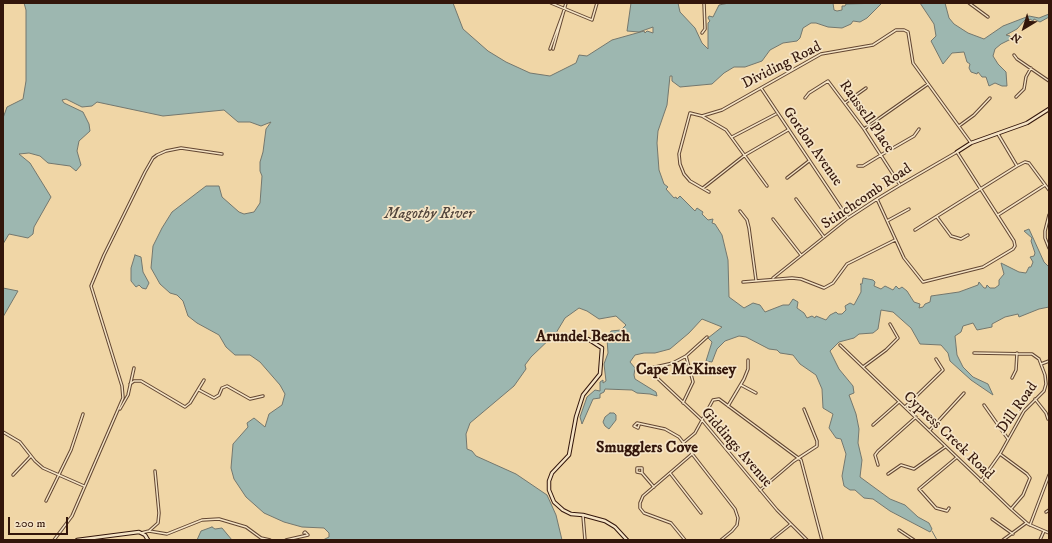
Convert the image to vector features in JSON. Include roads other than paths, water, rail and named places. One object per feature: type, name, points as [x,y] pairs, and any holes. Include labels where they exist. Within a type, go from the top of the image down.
[{"type":"street","points":[[550,3],[592,20],[597,3]]},
{"type":"street","points":[[552,49],[566,3]]},
{"type":"street","points":[[702,33],[705,29],[704,3]]},
{"type":"street","points":[[969,3],[988,17]]},
{"type":"street","name":"Dividing Road","points":[[702,116],[722,110],[821,54],[873,45],[896,30],[908,32],[913,63],[971,144]]},
{"type":"street","points":[[1014,54],[1049,81]]},
{"type":"street","points":[[1016,97],[1024,89],[1031,68]]},
{"type":"street","name":"Raussell Place","points":[[805,98],[808,93],[828,81],[864,129],[900,185]]},
{"type":"street","points":[[864,129],[928,84]]},
{"type":"street","name":"Gordon Avenue","points":[[760,88],[776,114],[848,218]]},
{"type":"street","points":[[845,103],[866,88]]},
{"type":"street","points":[[959,126],[974,115],[990,98]]},
{"type":"street","points":[[877,199],[907,264],[914,269],[920,280],[926,283],[984,267],[1013,249],[1014,241],[957,152],[971,144],[1030,121],[1049,109]]},
{"type":"street","points":[[709,192],[689,181],[680,164],[679,154],[690,113],[702,116],[726,130],[767,186]]},
{"type":"street","points":[[732,137],[776,114]]},
{"type":"street","points":[[858,166],[862,166],[914,136],[919,129]]},
{"type":"street","points":[[703,188],[745,155],[788,130]]},
{"type":"street","points":[[998,134],[1017,166]]},
{"type":"street","points":[[54,540],[69,521],[85,487],[118,411],[123,393],[91,286],[96,274],[152,158],[157,154],[174,149],[222,154]]},
{"type":"street","name":"Stinchcomb Road","points":[[773,278],[848,218],[900,185],[957,152]]},
{"type":"street","points":[[787,178],[809,161]]},
{"type":"street","points":[[915,230],[1025,162],[1029,163],[1049,190]]},
{"type":"street","points":[[997,216],[1045,185]]},
{"type":"street","points":[[796,199],[824,237]]},
{"type":"street","points":[[887,221],[909,209]]},
{"type":"street","points":[[740,211],[747,220],[749,228],[756,280]]},
{"type":"street","points":[[1049,215],[1045,230],[1045,238],[1049,248]]},
{"type":"street","points":[[937,217],[951,236],[961,239],[968,235]]},
{"type":"street","points":[[773,218],[801,255]]},
{"type":"street","points":[[742,282],[773,278],[801,279],[818,286],[828,286],[833,283],[847,264],[895,240]]},
{"type":"street","points":[[863,367],[898,338],[890,324]]},
{"type":"street","points":[[683,402],[692,382],[686,356],[707,337]]},
{"type":"street","points":[[588,339],[602,348],[600,374],[583,395],[576,417],[569,455],[552,473],[549,486],[552,498],[558,506],[571,514],[583,515],[610,524],[627,540]]},
{"type":"street","name":"Cypress Creek Road","points":[[840,344],[930,430],[956,458],[1026,523],[1049,533]]},
{"type":"street","name":"Dill Road","points":[[974,353],[1027,353],[1034,355],[1041,364],[1045,375],[1046,385],[1044,391],[1024,411],[1000,454],[981,481]]},
{"type":"street","points":[[1012,378],[1016,370],[1017,353]]},
{"type":"street","name":"Giddings Avenue","points":[[686,356],[673,363],[651,368],[655,377],[702,420],[760,490],[807,540]]},
{"type":"street","points":[[905,407],[943,370],[936,359]]},
{"type":"street","points":[[728,406],[741,385],[748,369],[748,360]]},
{"type":"street","points":[[1041,364],[1049,361]]},
{"type":"street","points":[[118,411],[128,395],[134,368]]},
{"type":"street","points":[[130,384],[134,381],[141,381],[185,407],[190,403],[204,380]]},
{"type":"street","points":[[741,385],[756,393]]},
{"type":"street","points":[[198,390],[214,398],[219,395],[222,388],[227,386],[250,399],[263,396]]},
{"type":"street","points":[[930,430],[964,394]]},
{"type":"street","points":[[683,443],[693,435],[713,400],[719,399],[799,458],[804,465],[822,540]]},
{"type":"street","points":[[1035,399],[1046,413],[1048,419]]},
{"type":"street","points":[[873,424],[899,402]]},
{"type":"street","points":[[984,405],[1008,439]]},
{"type":"street","points":[[760,490],[799,458],[815,449],[818,445],[804,409]]},
{"type":"street","points":[[46,501],[60,476],[83,414]]},
{"type":"street","points":[[878,465],[876,455],[878,451],[916,417]]},
{"type":"street","points":[[639,424],[668,430],[676,434],[736,512],[738,520],[736,527],[720,540]]},
{"type":"street","points":[[3,432],[20,442],[38,465],[85,487]]},
{"type":"street","points":[[888,474],[901,465],[914,469],[945,447]]},
{"type":"street","points":[[685,540],[671,523],[645,515],[640,508],[641,498],[692,454]]},
{"type":"street","points":[[1000,454],[1027,474],[1030,478],[1023,495],[1011,508]]},
{"type":"street","points":[[13,475],[31,456]]},
{"type":"street","points":[[949,508],[947,511],[942,511],[933,506],[919,489],[956,458]]},
{"type":"street","points":[[150,531],[158,523],[159,513],[155,471]]},
{"type":"street","points":[[642,473],[654,487]]},
{"type":"street","points":[[670,473],[701,513]]},
{"type":"street","points":[[1030,525],[1049,475]]},
{"type":"street","points":[[583,515],[585,540]]},
{"type":"street","points":[[77,540],[150,531],[167,534],[202,520],[219,519],[246,527],[261,538],[270,540]]},
{"type":"street","points":[[992,519],[1013,534]]},
{"type":"street","points":[[1004,540],[1026,523]]},
{"type":"street","points":[[771,540],[791,524]]},
{"type":"street","points":[[899,530],[913,540]]},
{"type":"street","points":[[1040,540],[1044,531]]},
{"type":"street","points":[[141,532],[148,540]]},
{"type":"street","points":[[286,540],[308,535],[306,532],[304,533]]},
{"type":"water","name":"Magothy River","points":[[24,3],[453,3],[463,29],[488,51],[506,62],[530,73],[550,76],[576,63],[579,55],[587,56],[612,40],[644,31],[645,33],[647,31],[653,33],[653,27],[639,32],[627,31],[631,3],[678,3],[680,12],[695,28],[702,43],[708,49],[708,23],[710,21],[708,18],[709,16],[713,17],[719,5],[729,3],[833,3],[834,10],[837,11],[842,10],[842,6],[845,6],[846,4],[882,3],[867,18],[860,22],[853,21],[851,24],[842,28],[828,27],[811,23],[803,28],[800,38],[797,41],[783,43],[770,50],[762,61],[745,67],[734,67],[724,73],[712,84],[680,87],[672,81],[672,76],[670,76],[667,105],[658,131],[657,143],[659,170],[664,184],[668,187],[666,189],[674,198],[676,197],[677,199],[680,196],[695,211],[697,208],[703,212],[702,214],[708,220],[713,219],[712,223],[715,224],[722,235],[728,260],[729,297],[744,308],[753,303],[760,305],[765,312],[783,305],[789,305],[793,299],[798,302],[797,308],[804,313],[807,318],[812,316],[815,318],[816,316],[826,320],[830,315],[836,312],[838,314],[842,314],[846,310],[845,306],[850,303],[854,305],[861,292],[860,284],[862,284],[863,278],[873,280],[875,282],[874,286],[881,289],[885,286],[893,290],[896,286],[899,289],[902,287],[907,291],[914,302],[920,304],[919,308],[930,302],[931,296],[959,292],[978,285],[979,282],[984,288],[986,288],[987,285],[990,288],[995,288],[999,285],[999,280],[1004,274],[1001,263],[1019,272],[1026,273],[1029,267],[1031,267],[1033,262],[1030,257],[1034,256],[1035,253],[1031,241],[1032,238],[1024,231],[1029,229],[1044,262],[1049,267],[1049,307],[1039,309],[1019,317],[1018,314],[1005,317],[992,324],[992,327],[977,330],[973,323],[963,326],[961,332],[955,336],[957,355],[963,367],[973,377],[988,384],[993,395],[971,380],[950,361],[948,353],[941,345],[920,344],[911,328],[893,312],[881,310],[878,329],[873,333],[859,334],[854,338],[839,342],[830,351],[839,369],[853,386],[854,393],[849,395],[856,414],[859,429],[858,443],[862,460],[860,477],[890,499],[905,505],[918,517],[929,523],[932,529],[930,532],[890,511],[873,499],[864,498],[855,490],[850,490],[844,486],[842,476],[846,454],[841,439],[836,438],[829,428],[833,414],[823,408],[822,389],[816,375],[800,364],[793,355],[780,353],[777,350],[769,349],[746,337],[739,336],[725,341],[717,349],[712,362],[706,361],[712,342],[708,338],[722,327],[702,319],[689,333],[670,349],[655,353],[635,355],[630,362],[635,368],[635,379],[656,392],[657,396],[637,393],[632,390],[605,389],[604,392],[600,394],[600,398],[593,399],[582,424],[580,417],[587,397],[595,390],[600,391],[600,382],[603,380],[603,383],[606,381],[604,364],[608,353],[607,339],[611,331],[621,330],[626,325],[616,316],[599,319],[587,311],[579,308],[565,318],[556,333],[531,357],[525,365],[526,369],[514,386],[470,423],[466,434],[467,449],[472,451],[476,456],[516,474],[547,495],[556,515],[562,540],[323,540],[329,537],[329,533],[324,528],[302,527],[284,522],[264,513],[246,497],[234,479],[231,468],[233,444],[248,427],[247,423],[254,418],[265,427],[269,414],[282,405],[285,394],[280,385],[260,362],[250,355],[235,355],[226,347],[219,335],[197,323],[188,316],[183,301],[177,295],[170,293],[160,284],[151,268],[153,246],[172,212],[206,186],[219,186],[222,197],[239,212],[244,214],[254,212],[260,203],[262,176],[260,171],[260,162],[266,129],[271,122],[261,126],[250,122],[238,122],[224,110],[163,116],[97,102],[92,106],[82,107],[66,99],[62,100],[64,103],[83,112],[89,124],[90,131],[79,141],[77,151],[81,165],[76,171],[70,166],[48,163],[40,156],[29,153],[19,154],[30,163],[51,197],[34,227],[33,234],[28,238],[9,234],[3,244],[3,118],[7,107],[23,99],[26,81],[26,10]]},
{"type":"water","points":[[920,3],[945,3],[949,18],[954,24],[968,33],[984,39],[1003,26],[1029,16],[1039,18],[1049,14],[1049,17],[1040,22],[1034,19],[1033,21],[1030,19],[1028,21],[1025,20],[1017,29],[1006,35],[1010,36],[1011,39],[995,49],[993,56],[1006,72],[1007,86],[1002,86],[995,83],[989,86],[986,77],[982,77],[978,72],[977,74],[971,72],[969,68],[970,64],[967,62],[964,52],[952,53],[943,64],[931,41],[936,36],[934,24]]},
{"type":"water","points":[[135,255],[141,257],[143,272],[149,283],[146,289],[139,285],[136,287],[131,281],[131,268]]},
{"type":"water","points":[[3,288],[18,291],[3,317]]},
{"type":"water","points":[[610,413],[614,413],[616,415],[616,420],[609,429],[603,422],[605,417]]},
{"type":"water","points":[[212,527],[215,529],[222,528],[232,540],[197,540],[201,531]]},
{"type":"waterway","points":[[932,531],[937,540]]},
{"type":"district","name":"Arundel Beach","points":[[583,338]]},
{"type":"district","name":"Cape McKinsey","points":[[686,371]]},
{"type":"district","name":"Smugglers Cove","points":[[647,449]]}]
